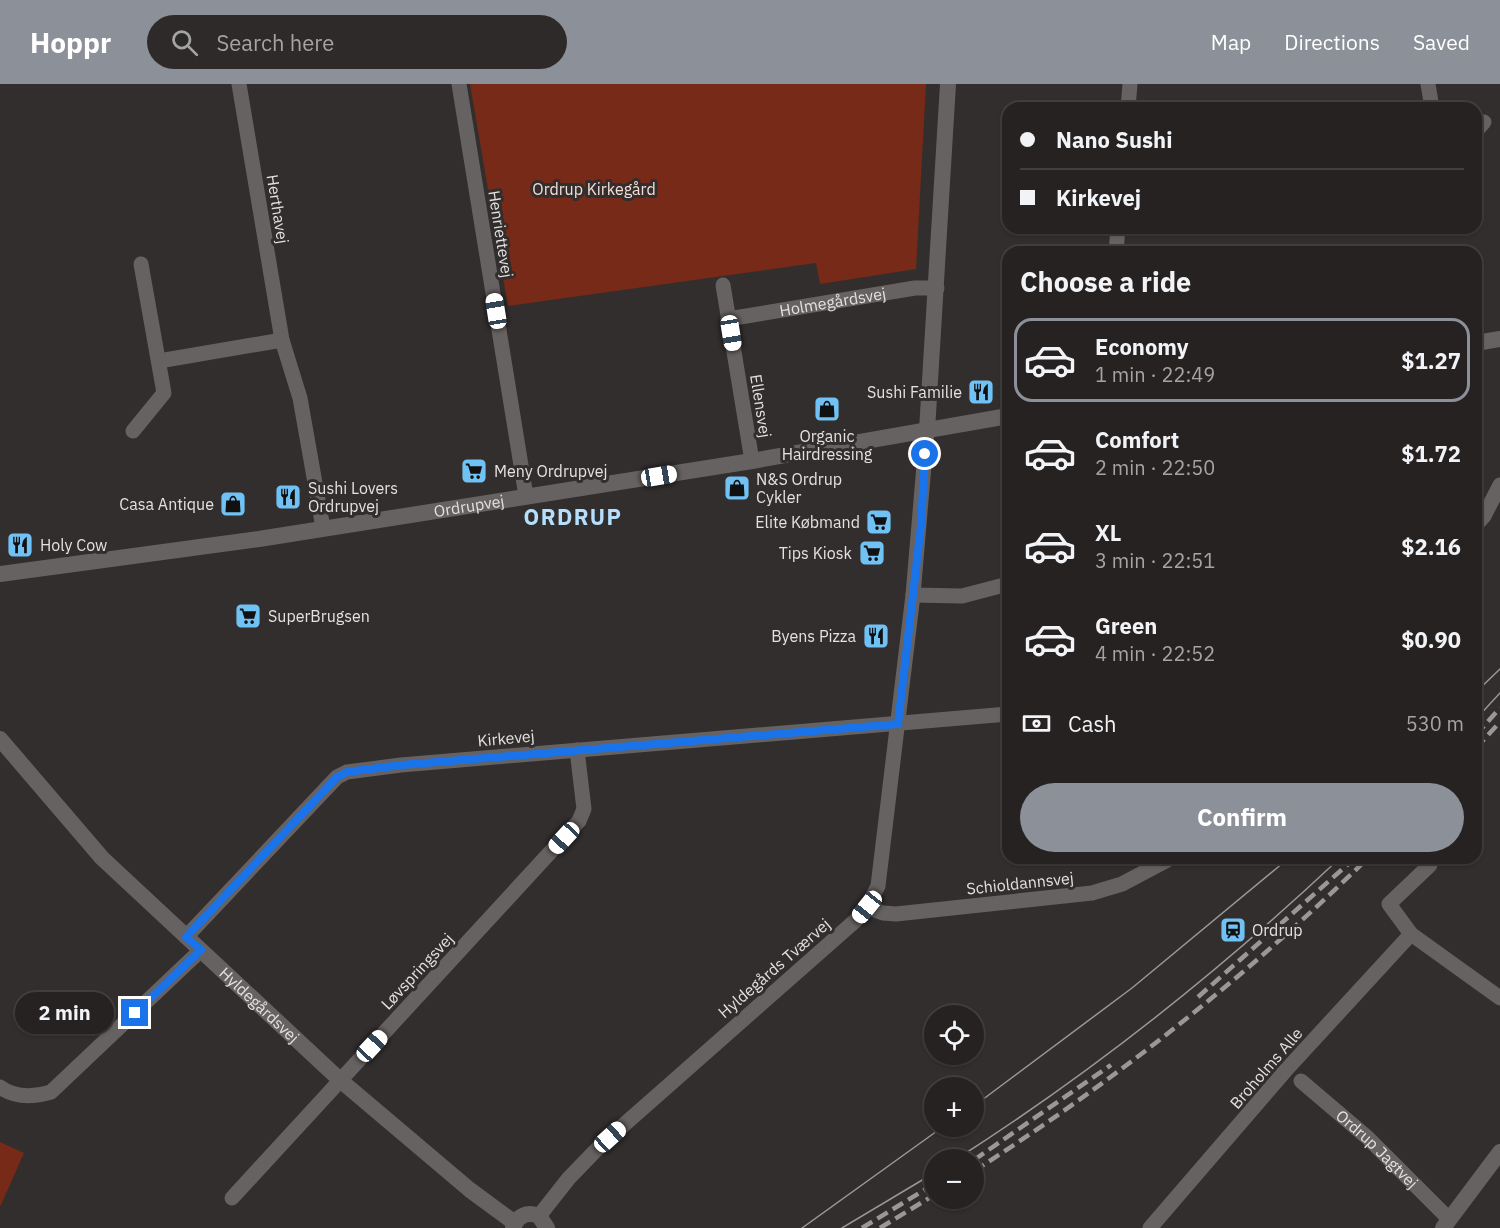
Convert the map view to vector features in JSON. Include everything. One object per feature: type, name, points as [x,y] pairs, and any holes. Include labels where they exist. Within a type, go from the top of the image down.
[{"type":"street","name":"Herthavej","points":[[239,84],[282,340],[300,398],[323,528]]},
{"type":"street","name":"Henriettevej","points":[[459,84],[526,496]]},
{"type":"street","points":[[927,430],[948,84]]},
{"type":"street","points":[[1128,102],[1130,84]]},
{"type":"street","points":[[1428,84],[1431,102]]},
{"type":"street","points":[[133,431],[164,393],[141,264]]},
{"type":"street","name":"Ellensvej","points":[[723,285],[752,461]]},
{"type":"street","name":"Holmegårdsvej","points":[[728,319],[915,288],[937,288]]},
{"type":"street","points":[[1482,341],[1500,339]]},
{"type":"street","points":[[159,361],[282,340]]},
{"type":"street","name":"Ordrupvej","points":[[0,574],[323,528],[752,461],[1002,417]]},
{"type":"street","name":"Hyldegårds Tværvej","points":[[543,1222],[569,1178],[601,1145],[855,921],[867,907],[878,886],[914,595],[927,430]]},
{"type":"street","points":[[1482,518],[1500,485]]},
{"type":"street","points":[[914,595],[962,596],[1002,586]]},
{"type":"street","name":"Kirkevej","points":[[186,937],[339,776],[347,772],[401,765],[1002,715]]},
{"type":"street","name":"Hyldegårdsvej","points":[[0,739],[102,858],[340,1080],[514,1226]]},
{"type":"street","name":"Løvspringsvej","points":[[232,1198],[579,821],[584,808],[577,750]]},
{"type":"street","name":"Schioldannsvej","points":[[867,907],[883,913],[896,914],[1092,893],[1122,884],[1160,864]]},
{"type":"street","points":[[1430,865],[1389,904],[1411,934],[1500,998]]},
{"type":"street","name":"Broholms Alle","points":[[1150,1228],[1286,1070],[1411,934]]},
{"type":"street","points":[[0,1087],[21,1095],[36,1096],[51,1092],[201,950]]},
{"type":"street","name":"Ordrup Jagtvej","points":[[1301,1081],[1368,1138],[1446,1224],[1500,1152]]},
{"type":"street","points":[[514,1226],[528,1214],[543,1222]]},
{"type":"green space","name":"Ordrup Kirkegård","points":[[470,84],[926,84],[916,269],[820,284],[816,263],[508,306]]},
{"type":"green space","points":[[0,1142],[24,1153],[0,1207]]},
{"type":"tram line","points":[[1482,686],[1500,669]]},
{"type":"tram line","points":[[1482,712],[1500,693]]},
{"type":"tram line","points":[[984,1099],[1132,988],[1282,864]]},
{"type":"tram line","points":[[972,1149],[1057,1091],[1155,1018],[1249,940],[1334,864]]},
{"type":"tram line","points":[[802,1228],[929,1137]]},
{"type":"tram line","points":[[842,1228],[924,1179]]},
{"type":"railway","points":[[1482,728],[1500,708]]},
{"type":"railway","points":[[1482,742],[1500,722]]},
{"type":"railway","points":[[1198,997],[1348,864]]},
{"type":"railway","points":[[984,1164],[1078,1101],[1179,1025],[1276,944],[1362,864]]},
{"type":"railway","points":[[984,1153],[1111,1065]]},
{"type":"railway","points":[[862,1228],[924,1190]]},
{"type":"railway","points":[[880,1228],[924,1201]]},
{"type":"place","name":"Sushi Familie","points":[[981,392]]},
{"type":"place","name":"Organic Hairdressing","points":[[827,409]]},
{"type":"place","name":"Meny Ordrupvej","points":[[474,471]]},
{"type":"place","name":"N&S Ordrup Cykler","points":[[737,488]]},
{"type":"place","name":"Sushi Lovers Ordrupvej","points":[[288,497]]},
{"type":"place","name":"Casa Antique","points":[[233,504]]},
{"type":"place","name":"Elite Købmand","points":[[879,522]]},
{"type":"place","name":"Holy Cow","points":[[20,545]]},
{"type":"place","name":"Tips Kiosk","points":[[872,553]]},
{"type":"place","name":"SuperBrugsen","points":[[248,616]]},
{"type":"place","name":"Byens Pizza","points":[[876,636]]},
{"type":"place","name":"Ordrup","points":[[1233,930]]},
{"type":"district","name":"ORDRUP","points":[[573,517]]},
{"type":"route","points":[[135,1013],[201,950],[186,937],[337,777],[347,772],[401,765],[898,724],[921,525],[925,454]]}]
